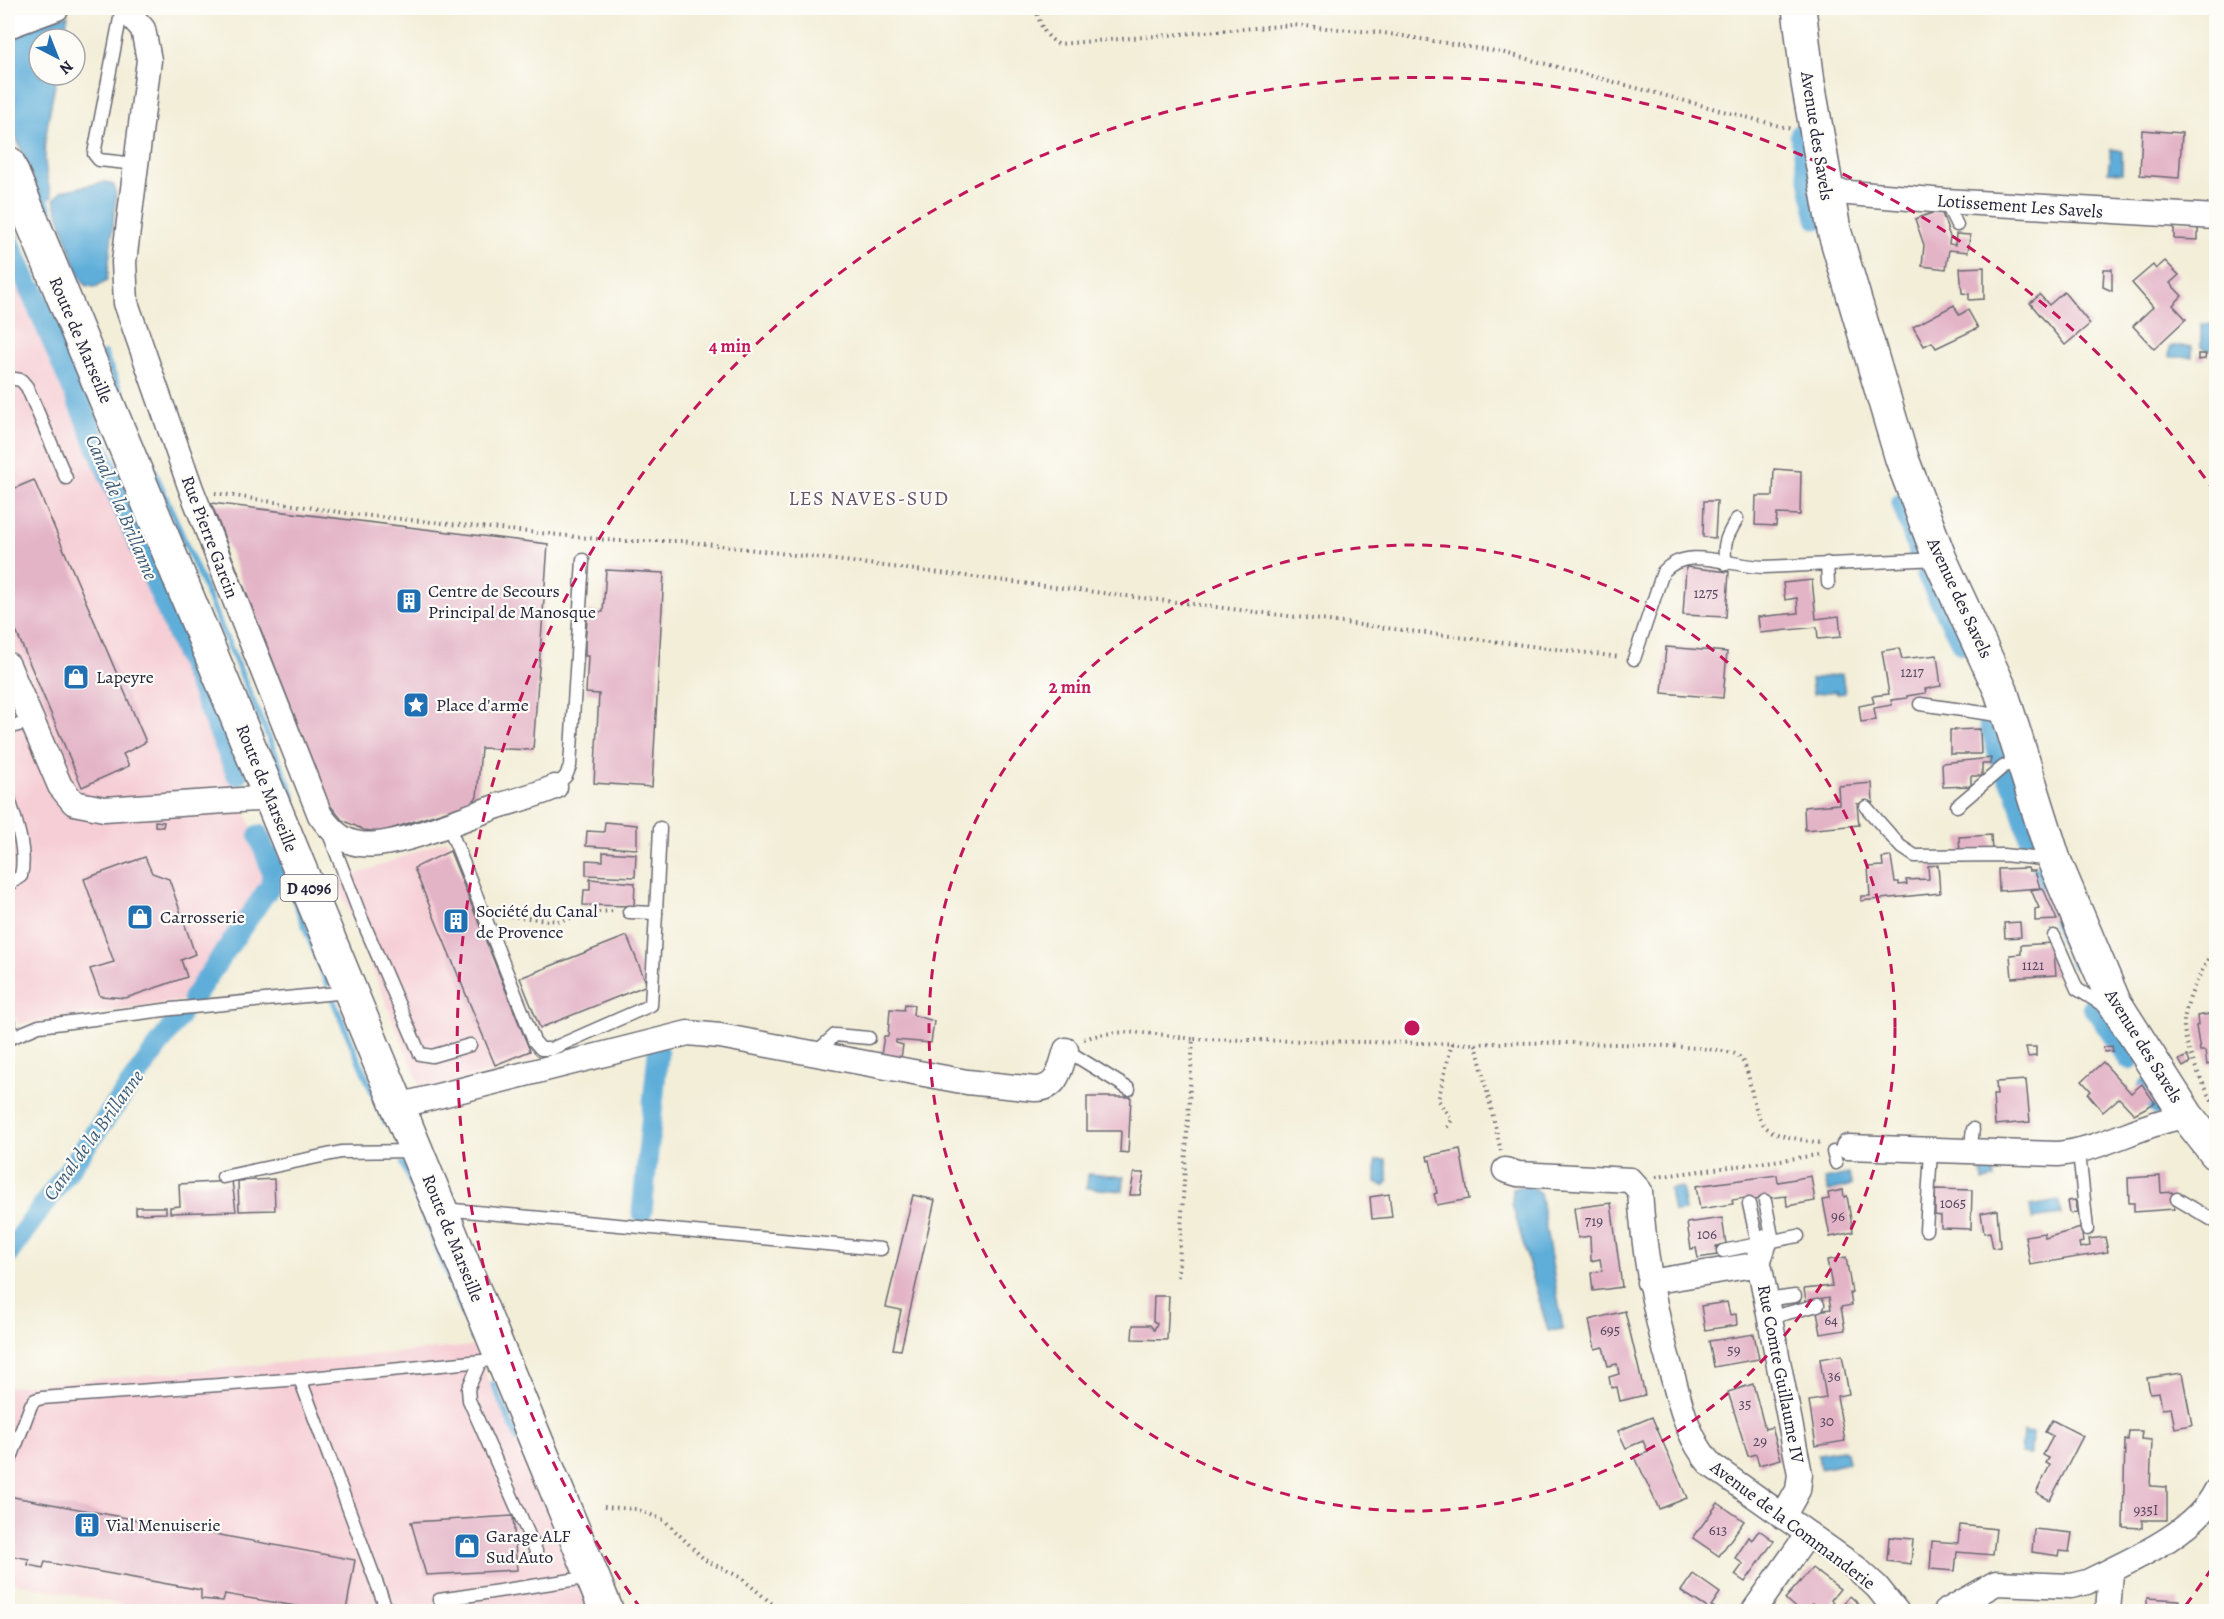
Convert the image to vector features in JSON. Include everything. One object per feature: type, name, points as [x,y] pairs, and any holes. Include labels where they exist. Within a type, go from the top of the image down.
[{"type":"main road","name":"Avenue des Savels","points":[[1799,8],[1825,191],[1843,267],[1902,459],[1940,559],[1991,666],[2010,717],[2054,860],[2079,926],[2148,1067],[2202,1111],[2217,1153]]},
{"type":"main road","name":"Route de Marseille","points":[[8,165],[441,1209],[491,1361],[607,1611]]},
{"type":"street","points":[[8,27],[57,8]]},
{"type":"street","name":"Rue Pierre Garcin","points":[[123,8],[139,21],[146,34],[149,51],[123,274],[124,292],[130,318],[191,489],[316,807],[334,833],[348,841],[374,845],[448,824],[555,787]]},
{"type":"street","name":"Lotissement Les Savels","points":[[1825,191],[1945,201],[2217,217]]},
{"type":"street","points":[[8,665],[64,792],[68,798],[81,806],[104,809],[272,798]]},
{"type":"street","points":[[398,1106],[688,1033],[720,1036],[967,1082],[1035,1089],[1044,1089],[1053,1083],[1066,1050]]},
{"type":"street","points":[[1839,1154],[1932,1152],[1971,1141],[2043,1155],[2079,1152],[2152,1123],[2202,1111]]},
{"type":"street","points":[[1505,1170],[1518,1174],[1635,1185]]},
{"type":"street","name":"Avenue de la Commanderie","points":[[1635,1185],[1658,1328],[1683,1413],[1699,1450],[1711,1465],[1855,1567],[1877,1587],[1897,1611]]},
{"type":"street","name":"Rue Comte Guillaume IV","points":[[1649,1282],[1763,1248],[1762,1272],[1767,1309],[1800,1474],[1798,1490],[1783,1516]]},
{"type":"street","points":[[1945,1611],[1996,1583],[2071,1586],[2087,1582],[2111,1570],[2135,1567],[2189,1524],[2212,1501],[2217,1491]]},
{"type":"street","points":[[1753,1611],[1808,1534]]},
{"type":"street","points":[[2108,1611],[2111,1570]]},
{"type":"lane","points":[[123,8],[94,154],[99,160],[136,164]]},
{"type":"lane","points":[[1945,201],[1958,225]]},
{"type":"lane","points":[[8,378],[21,380],[27,387],[66,478]]},
{"type":"lane","points":[[1726,564],[1725,538],[1737,519]]},
{"type":"lane","points":[[1634,658],[1663,572],[1670,564],[1683,558],[1695,556],[1726,564],[1764,567],[1940,559]]},
{"type":"lane","points":[[555,787],[566,776],[570,766],[583,560]]},
{"type":"lane","points":[[1827,563],[1828,583]]},
{"type":"lane","points":[[1920,704],[2010,717]]},
{"type":"lane","points":[[8,728],[32,721]]},
{"type":"lane","points":[[1957,806],[2002,767],[2021,758]]},
{"type":"lane","points":[[8,796],[21,836],[21,876],[8,885]]},
{"type":"lane","points":[[1866,807],[1907,853],[1922,857],[2004,850],[2054,860]]},
{"type":"lane","points":[[325,822],[361,917],[420,1054],[427,1057],[470,1045]]},
{"type":"lane","points":[[448,824],[534,1041],[546,1049],[618,1022],[651,1005],[660,828]]},
{"type":"lane","points":[[8,839],[21,836]]},
{"type":"lane","points":[[629,912],[656,913]]},
{"type":"lane","points":[[2054,936],[2077,988],[2122,1017]]},
{"type":"lane","points":[[8,1021],[10,1038],[39,1026],[207,1005],[351,992]]},
{"type":"lane","points":[[820,1056],[823,1046],[835,1035],[869,1038]]},
{"type":"lane","points":[[1066,1050],[1129,1089]]},
{"type":"lane","points":[[223,1177],[341,1152],[417,1151]]},
{"type":"lane","points":[[1926,1230],[1932,1152]]},
{"type":"lane","points":[[2079,1152],[2087,1229]]},
{"type":"lane","points":[[2177,1199],[2217,1222]]},
{"type":"lane","points":[[1763,1248],[1765,1201]]},
{"type":"lane","points":[[1749,1204],[1763,1248]]},
{"type":"lane","points":[[441,1209],[881,1249]]},
{"type":"lane","points":[[1723,1251],[1763,1248],[1798,1236]]},
{"type":"lane","points":[[1767,1309],[1795,1296]]},
{"type":"lane","points":[[1767,1309],[1818,1305]]},
{"type":"lane","points":[[8,1466],[35,1400],[491,1361]]},
{"type":"lane","points":[[491,1361],[468,1389],[469,1400],[536,1551]]},
{"type":"lane","points":[[300,1378],[384,1603]]},
{"type":"lane","points":[[439,1600],[593,1577]]},
{"type":"path","points":[[1036,8],[1047,38],[1058,44],[1292,25],[1384,33],[1501,51],[1784,128],[1816,133]]},
{"type":"path","points":[[191,489],[352,514],[618,541],[682,541],[1634,658]]},
{"type":"path","points":[[486,918],[505,915],[558,921],[598,912],[629,912]]},
{"type":"path","points":[[2202,1111],[2206,1091],[2187,1042],[2184,1020],[2192,994],[2217,944]]},
{"type":"path","points":[[1066,1050],[1076,1042],[1095,1035],[1144,1032],[1193,1039],[1452,1042],[1670,1047],[1729,1051],[1742,1059],[1760,1122],[1770,1131],[1839,1154]]},
{"type":"path","points":[[1178,1277],[1193,1039]]},
{"type":"path","points":[[1447,1126],[1452,1120],[1438,1100],[1452,1042]]},
{"type":"path","points":[[1476,1044],[1505,1170]]},
{"type":"path","points":[[1635,1185],[1839,1154]]},
{"type":"path","points":[[604,1507],[636,1509],[664,1520],[705,1560],[740,1577],[783,1611]]},
{"type":"shaded area","points":[[8,253],[233,776],[269,877],[183,1001],[17,1024],[8,997],[8,717],[34,710],[8,648]]},
{"type":"shaded area","points":[[447,840],[535,1059],[422,1091],[337,882]]},
{"type":"shaded area","points":[[473,1346],[589,1605],[548,1612],[155,1612],[8,1581],[8,1387]]},
{"type":"water","points":[[68,15],[66,27],[34,27]]},
{"type":"water","points":[[27,31],[27,87],[55,87],[45,151],[45,166],[52,197],[41,200],[8,116],[8,46]]},
{"type":"water","points":[[2111,149],[2122,151],[2122,173],[2108,172]]},
{"type":"water","points":[[105,182],[114,185],[116,196],[107,280],[96,287],[87,286],[79,276],[54,200],[62,191]]},
{"type":"water","points":[[2201,324],[2213,324],[2213,347],[2208,351],[2201,347]]},
{"type":"water","points":[[2170,346],[2192,346],[2192,357],[2169,357]]},
{"type":"water","points":[[1842,674],[1845,693],[1837,694],[1836,691],[1813,694],[1811,679]]},
{"type":"water","points":[[1992,1158],[1994,1179],[1983,1181],[1981,1159]]},
{"type":"water","points":[[1376,1160],[1386,1160],[1388,1182],[1384,1186],[1376,1183]]},
{"type":"water","points":[[1088,1174],[1124,1177],[1123,1191],[1087,1188]]},
{"type":"water","points":[[1849,1174],[1852,1185],[1828,1191],[1825,1179]]},
{"type":"water","points":[[1523,1186],[1532,1187],[1540,1193],[1563,1329],[1548,1331],[1512,1204],[1513,1189]]},
{"type":"water","points":[[1682,1187],[1685,1211],[1673,1212],[1669,1189]]},
{"type":"water","points":[[2059,1201],[2061,1215],[2032,1219],[2030,1206]]},
{"type":"water","points":[[2023,1432],[2032,1433],[2031,1455],[2021,1454]]},
{"type":"water","points":[[1842,1450],[1846,1452],[1848,1462],[1820,1469],[1818,1454]]},
{"type":"building","points":[[2142,130],[2182,133],[2179,178],[2140,175]]},
{"type":"building","points":[[1941,210],[1950,237],[1949,244],[1955,245],[1956,234],[1970,235],[1968,252],[1949,250],[1946,269],[1922,266],[1924,245],[1915,219]]},
{"type":"building","points":[[2174,222],[2198,222],[2198,240],[2174,239]]},
{"type":"building","points":[[2165,261],[2179,275],[2170,283],[2182,296],[2173,305],[2186,319],[2154,349],[2133,326],[2153,307],[2132,283],[2153,265],[2156,269]]},
{"type":"building","points":[[1984,267],[1984,299],[1969,300],[1969,294],[1962,293],[1960,268]]},
{"type":"building","points":[[2104,269],[2112,269],[2112,291],[2103,287]]},
{"type":"building","points":[[2064,292],[2090,324],[2065,345],[2030,303],[2040,295],[2049,305]]},
{"type":"building","points":[[1954,305],[1959,315],[1968,310],[1978,328],[1936,348],[1932,342],[1924,346],[1913,327]]},
{"type":"building","points":[[2198,354],[2206,354],[2205,359],[2198,360]]},
{"type":"building","points":[[1774,469],[1801,471],[1800,515],[1777,514],[1776,526],[1755,525],[1756,496],[1773,496]]},
{"type":"building","name":"Lapeyre","points":[[34,480],[146,742],[123,754],[129,766],[82,787],[8,612],[8,491]]},
{"type":"building","points":[[1704,501],[1717,501],[1715,538],[1703,537]]},
{"type":"building","points":[[211,503],[548,544],[533,750],[481,748],[477,797],[471,803],[381,832],[364,830],[342,820],[329,804]]},
{"type":"building","points":[[1686,567],[1729,572],[1726,617],[1683,615]]},
{"type":"building","points":[[606,570],[664,573],[652,787],[594,783],[599,694],[586,693],[588,656],[585,656],[585,642],[588,611],[603,612]]},
{"type":"building","points":[[1812,580],[1816,619],[1839,616],[1841,637],[1818,639],[1817,627],[1760,633],[1758,617],[1798,613],[1797,598],[1785,600],[1783,583]]},
{"type":"building","points":[[1666,647],[1727,652],[1723,698],[1662,693]]},
{"type":"building","points":[[1899,648],[1902,659],[1937,655],[1941,686],[1925,689],[1926,693],[1891,700],[1892,705],[1874,708],[1876,720],[1861,722],[1859,706],[1874,703],[1872,696],[1889,694],[1882,651]]},
{"type":"building","points":[[1980,729],[1981,754],[1950,754],[1950,730]]},
{"type":"building","points":[[1991,758],[1990,764],[1982,764],[1982,776],[1971,776],[1971,786],[1943,787],[1942,763]]},
{"type":"building","points":[[1872,783],[1873,802],[1857,804],[1859,825],[1805,830],[1804,807],[1839,804],[1838,786]]},
{"type":"building","points":[[155,821],[164,822],[163,827],[155,826]]},
{"type":"building","points":[[605,822],[637,825],[637,849],[586,846],[587,831],[604,832]]},
{"type":"building","points":[[1991,835],[1992,851],[1960,853],[1959,837]]},
{"type":"building","name":"Société du Canal de Provence","points":[[450,851],[530,1051],[495,1065],[414,868]]},
{"type":"building","points":[[603,852],[636,854],[635,877],[586,875],[586,860],[603,861]]},
{"type":"building","name":"Carrosserie","points":[[145,857],[152,873],[169,879],[195,954],[181,960],[187,977],[126,998],[100,996],[90,969],[114,962],[84,879]]},
{"type":"building","points":[[1891,857],[1895,882],[1899,882],[1899,885],[1907,884],[1906,880],[1929,879],[1928,866],[1938,865],[1940,893],[1861,901],[1861,896],[1870,896],[1868,867],[1883,866],[1882,858]]},
{"type":"building","points":[[2028,868],[2029,871],[2035,871],[2040,888],[1999,891],[1998,869]]},
{"type":"building","points":[[590,879],[635,883],[634,906],[583,905],[584,890],[590,890]]},
{"type":"building","points":[[2043,888],[2057,920],[2035,921],[2035,909],[2039,908],[2031,890]]},
{"type":"building","points":[[2020,922],[2021,937],[2005,938],[2004,923]]},
{"type":"building","points":[[627,936],[647,985],[540,1028],[520,978]]},
{"type":"building","points":[[2053,943],[2056,975],[2012,978],[2010,955],[2021,954],[2021,945]]},
{"type":"building","points":[[905,1004],[914,1005],[913,1015],[934,1021],[931,1043],[896,1040],[896,1043],[903,1045],[901,1058],[881,1055],[884,1036],[888,1036],[890,1009],[904,1010]]},
{"type":"building","points":[[2216,1013],[2216,1063],[2207,1065],[2205,1051],[2200,1051],[2196,1026],[2198,1025],[2197,1016]]},
{"type":"building","points":[[2112,1046],[2113,1051],[2104,1052],[2103,1047]]},
{"type":"building","points":[[2026,1047],[2036,1047],[2036,1056],[2028,1057]]},
{"type":"building","points":[[2187,1056],[2190,1063],[2183,1067],[2179,1060]]},
{"type":"building","points":[[2103,1062],[2131,1093],[2142,1084],[2155,1103],[2134,1114],[2119,1098],[2103,1112],[2088,1094],[2091,1091],[2082,1081]]},
{"type":"building","points":[[2026,1080],[2030,1122],[1995,1125],[1993,1095],[1997,1095],[1996,1082]]},
{"type":"building","points":[[1087,1097],[1131,1097],[1128,1153],[1120,1152],[1121,1131],[1087,1131]]},
{"type":"building","points":[[1460,1149],[1469,1199],[1437,1205],[1434,1194],[1437,1193],[1430,1160],[1428,1161],[1427,1156]]},
{"type":"building","points":[[1134,1173],[1144,1173],[1140,1195],[1130,1195]]},
{"type":"building","points":[[1777,1175],[1778,1182],[1811,1176],[1815,1201],[1787,1206],[1786,1196],[1745,1201],[1745,1198],[1732,1200],[1733,1204],[1700,1209],[1696,1186]]},
{"type":"building","points":[[2160,1176],[2161,1193],[2172,1192],[2174,1209],[2134,1212],[2134,1203],[2129,1203],[2128,1178]]},
{"type":"building","points":[[274,1179],[275,1210],[239,1211],[238,1181]]},
{"type":"building","points":[[232,1181],[236,1211],[170,1213],[170,1207],[180,1206],[179,1184]]},
{"type":"building","points":[[1935,1189],[1972,1190],[1971,1229],[1941,1228],[1941,1216],[1935,1215]]},
{"type":"building","points":[[1843,1190],[1844,1197],[1847,1196],[1853,1232],[1830,1237],[1823,1200],[1829,1199],[1828,1193]]},
{"type":"building","points":[[1389,1194],[1392,1217],[1372,1219],[1370,1197]]},
{"type":"building","points":[[913,1195],[935,1200],[901,1350],[893,1349],[901,1310],[886,1307]]},
{"type":"building","points":[[2075,1200],[2078,1212],[2070,1213],[2068,1201]]},
{"type":"building","points":[[1611,1203],[1622,1287],[1593,1291],[1591,1273],[1602,1271],[1600,1259],[1591,1261],[1590,1236],[1578,1238],[1574,1208]]},
{"type":"building","points":[[136,1207],[166,1207],[166,1213],[136,1214]]},
{"type":"building","points":[[1997,1210],[2000,1247],[1993,1248],[1990,1232],[1984,1233],[1981,1213]]},
{"type":"building","points":[[1722,1218],[1726,1244],[1716,1246],[1717,1255],[1698,1258],[1696,1248],[1691,1249],[1687,1223]]},
{"type":"building","points":[[2081,1228],[2083,1242],[2079,1243],[2080,1248],[2090,1246],[2089,1239],[2105,1237],[2108,1252],[2030,1265],[2025,1236],[2044,1233],[2045,1238]]},
{"type":"building","points":[[1846,1257],[1852,1305],[1841,1307],[1845,1330],[1821,1334],[1817,1311],[1831,1309],[1829,1297],[1806,1301],[1804,1289],[1832,1286],[1827,1260]]},
{"type":"building","points":[[2216,1271],[2216,1294],[2215,1294],[2211,1272]]},
{"type":"building","points":[[1154,1296],[1169,1296],[1167,1340],[1132,1339],[1133,1325],[1150,1325],[1154,1330],[1157,1323],[1153,1321]]},
{"type":"building","points":[[1727,1302],[1730,1315],[1736,1314],[1737,1325],[1705,1330],[1701,1306]]},
{"type":"building","points":[[1625,1311],[1645,1395],[1620,1401],[1617,1387],[1611,1388],[1609,1377],[1619,1374],[1617,1364],[1608,1366],[1603,1347],[1595,1349],[1589,1320]]},
{"type":"building","points":[[1754,1334],[1759,1359],[1714,1367],[1709,1341]]},
{"type":"building","points":[[1842,1355],[1849,1394],[1837,1396],[1845,1441],[1816,1446],[1809,1401],[1826,1398],[1820,1359]]},
{"type":"building","points":[[2182,1373],[2192,1425],[2175,1428],[2171,1408],[2162,1409],[2159,1392],[2150,1393],[2147,1378]]},
{"type":"building","points":[[1753,1384],[1765,1429],[1772,1427],[1781,1459],[1759,1465],[1756,1454],[1748,1456],[1728,1392]]},
{"type":"building","points":[[1652,1417],[1687,1498],[1659,1509],[1635,1457],[1648,1452],[1643,1441],[1626,1448],[1618,1431]]},
{"type":"building","points":[[2052,1420],[2083,1436],[2050,1500],[2036,1493],[2050,1465],[2046,1463],[2049,1458],[2043,1455],[2053,1436],[2045,1432]]},
{"type":"building","points":[[2129,1431],[2142,1431],[2141,1439],[2152,1440],[2150,1486],[2167,1487],[2167,1520],[2142,1520],[2142,1528],[2123,1527],[2125,1439],[2128,1440]]},
{"type":"building","name":"Vial Menuiserie","points":[[8,1496],[355,1560],[346,1611],[325,1611],[225,1594],[223,1601],[201,1599],[201,1590],[45,1562],[43,1568],[28,1565],[29,1559],[8,1555]]},
{"type":"building","points":[[1718,1503],[1744,1521],[1719,1556],[1693,1538]]},
{"type":"building","name":"Garage ALF Sud Auto","points":[[513,1516],[517,1570],[426,1575],[411,1522]]},
{"type":"building","points":[[1960,1525],[1996,1529],[1993,1555],[1957,1552],[1955,1571],[1930,1569],[1932,1541],[1958,1543]]},
{"type":"building","points":[[2034,1529],[2072,1533],[2069,1552],[2060,1551],[2059,1556],[2032,1552]]},
{"type":"building","points":[[1759,1530],[1774,1541],[1745,1582],[1735,1575],[1743,1564],[1735,1558],[1749,1537],[1752,1540]]},
{"type":"building","points":[[1889,1537],[1913,1539],[1911,1564],[1887,1561]]},
{"type":"building","points":[[1812,1568],[1840,1589],[1831,1600],[1839,1608],[1850,1596],[1864,1609],[1862,1611],[1821,1611],[1812,1604],[1805,1611],[1799,1611],[1785,1599]]},
{"type":"building","points":[[1693,1574],[1720,1593],[1711,1606],[1715,1608],[1712,1611],[1681,1591]]},
{"type":"building","points":[[2147,1598],[2179,1600],[2178,1611],[2147,1610]]},
{"type":"waterway","points":[[1800,134],[1817,219]]},
{"type":"waterway","points":[[44,193],[76,286]]},
{"type":"waterway","name":"Canal de la Brillanne","points":[[8,238],[237,775]]},
{"type":"waterway","points":[[28,287],[40,285],[136,517]]},
{"type":"waterway","points":[[104,353],[294,797]]},
{"type":"waterway","points":[[1902,503],[1919,553]]},
{"type":"waterway","points":[[1927,575],[1962,644]]},
{"type":"waterway","points":[[1988,719],[2000,759]]},
{"type":"waterway","points":[[2007,777],[2015,788],[2030,841]]},
{"type":"waterway","name":"Canal de la Brillanne","points":[[193,998],[271,885],[272,872],[259,835]]},
{"type":"waterway","points":[[275,850],[327,984]]},
{"type":"waterway","points":[[2041,875],[2080,960]]},
{"type":"waterway","points":[[333,1000],[385,1122]]},
{"type":"waterway","points":[[2093,1006],[2129,1060]]},
{"type":"waterway","name":"Canal de la Brillanne","points":[[8,1254],[179,1017]]},
{"type":"waterway","points":[[642,1212],[658,1053]]},
{"type":"waterway","points":[[2148,1088],[2159,1106]]},
{"type":"waterway","points":[[403,1164],[474,1340]]},
{"type":"waterway","points":[[493,1384],[518,1440]]},
{"type":"place","name":"Centre de Secours Principal de Manosque","points":[[409,601]]},
{"type":"place","name":"Lapeyre","points":[[76,677]]},
{"type":"place","name":"Place d'arme","points":[[416,705]]},
{"type":"place","name":"Carrosserie","points":[[140,917]]},
{"type":"place","name":"Société du Canal de Provence","points":[[456,921]]},
{"type":"place","name":"Vial Menuiserie","points":[[87,1525]]},
{"type":"place","name":"Garage ALF Sud Auto","points":[[467,1546]]},
{"type":"district","name":"LES NAVES-SUD","points":[[869,498]]}]
